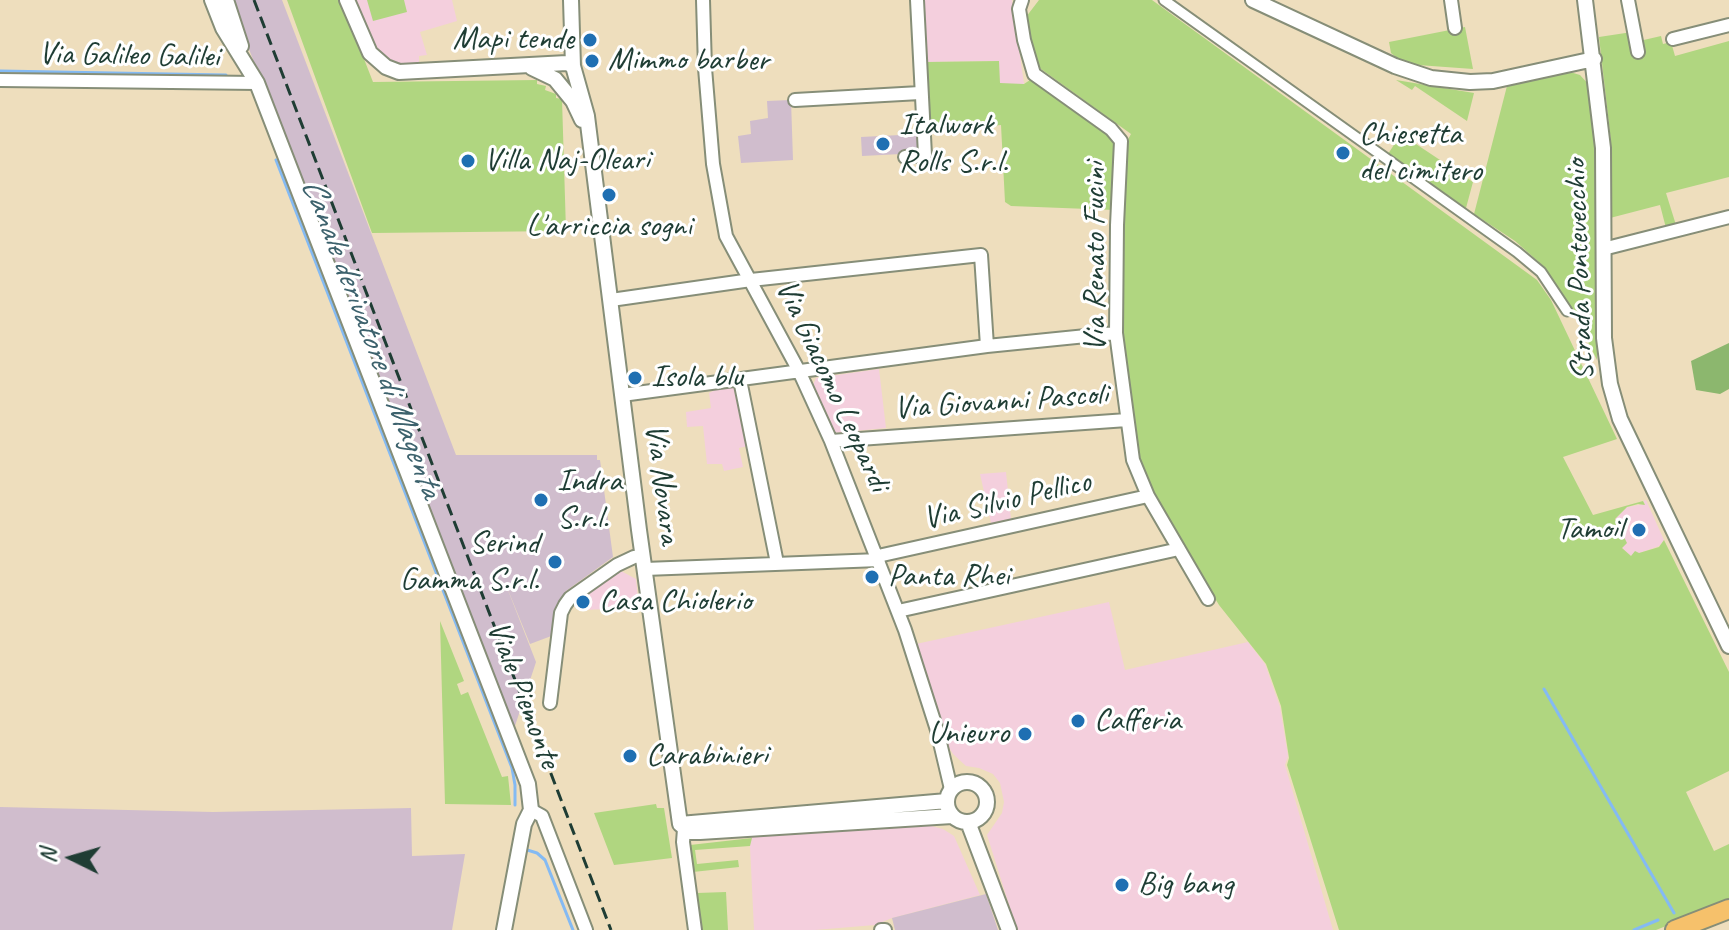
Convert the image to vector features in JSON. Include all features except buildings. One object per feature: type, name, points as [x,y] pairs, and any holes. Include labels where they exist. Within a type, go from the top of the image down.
[{"type":"main road","points":[[1675,930],[1729,909]]},
{"type":"street","name":"Viale Piemonte","points":[[212,0],[223,28],[257,83],[528,784],[531,810]]},
{"type":"street","name":"Viale Piemonte","points":[[226,0],[248,65]]},
{"type":"street","points":[[347,0],[370,53],[377,61],[395,70],[425,72],[524,66],[543,71],[566,70],[571,0]]},
{"type":"street","name":"Via Giacomo Leopardi","points":[[703,0],[713,164],[726,236],[799,371],[878,558],[922,680],[950,802]]},
{"type":"street","points":[[905,157],[925,155],[917,0]]},
{"type":"street","name":"Via Renato Fucini","points":[[1022,0],[1019,9],[1024,40],[1034,74],[1111,129],[1122,145],[1117,225],[1116,333],[1133,460],[1148,496],[1208,599]]},
{"type":"street","points":[[1164,0],[1517,252],[1541,272],[1567,311]]},
{"type":"street","points":[[1253,0],[1277,6],[1395,66],[1431,78],[1493,81],[1594,59]]},
{"type":"street","points":[[1451,0],[1455,28]]},
{"type":"street","name":"Strada Pontevecchio","points":[[1585,0],[1603,148],[1605,362],[1619,415],[1725,627],[1729,646]]},
{"type":"street","points":[[1628,0],[1638,52]]},
{"type":"street","points":[[1673,39],[1729,25]]},
{"type":"street","name":"Via Novara","points":[[566,70],[573,101],[590,138],[695,930]]},
{"type":"street","name":"Via Galileo Galilei","points":[[0,80],[257,83]]},
{"type":"street","points":[[795,100],[920,93]]},
{"type":"street","points":[[1603,249],[1729,217]]},
{"type":"street","points":[[611,300],[751,280],[981,255],[987,346]]},
{"type":"street","points":[[622,395],[987,346],[1116,333]]},
{"type":"street","points":[[740,380],[777,563]]},
{"type":"street","name":"Via Giovanni Pascoli","points":[[831,441],[1127,420]]},
{"type":"street","name":"Via Silvio Pellico","points":[[644,562],[777,563],[878,558],[1148,496]]},
{"type":"street","points":[[898,611],[1179,549]]},
{"type":"street","points":[[550,703],[561,613],[565,605],[570,598],[617,565],[634,557],[644,562]]},
{"type":"street","points":[[682,826],[825,817],[950,802],[968,782],[979,787],[985,795],[985,811],[978,819],[959,821],[950,802]]},
{"type":"street","points":[[504,930],[524,824],[531,810],[542,816],[586,930]]},
{"type":"street","points":[[968,822],[1009,930]]},
{"type":"shaded area","points":[[230,0],[282,0],[456,455],[597,455],[597,460],[600,460],[613,557],[566,591],[559,602],[554,635],[530,644],[504,580],[536,662],[513,732]]},
{"type":"shaded area","points":[[356,0],[452,0],[457,21],[420,32],[427,55],[419,56],[419,68],[398,65],[379,53],[373,44]]},
{"type":"shaded area","points":[[924,0],[1012,0],[1024,84],[999,84],[999,61],[926,62]]},
{"type":"shaded area","points":[[791,100],[793,160],[741,163],[738,136],[751,134],[750,121],[768,118],[767,101]]},
{"type":"shaded area","points":[[920,134],[921,153],[862,156],[861,137]]},
{"type":"shaded area","points":[[879,369],[886,428],[834,433],[813,385],[816,378]]},
{"type":"shaded area","points":[[733,386],[748,446],[739,448],[743,467],[724,471],[722,464],[707,464],[703,426],[687,427],[686,412],[711,408],[709,393]]},
{"type":"shaded area","points":[[1006,472],[1011,519],[991,523],[980,474]]},
{"type":"shaded area","points":[[1646,500],[1664,540],[1659,546],[1631,556],[1622,548],[1626,543],[1615,519],[1627,507],[1645,504],[1643,501]]},
{"type":"shaded area","points":[[621,571],[636,579],[639,608],[581,610],[573,605]]},
{"type":"shaded area","points":[[1109,602],[1125,670],[1248,642],[1265,664],[1280,707],[1288,756],[1285,765],[1333,930],[1017,930],[987,835],[1002,813],[1004,802],[1000,783],[993,774],[966,766],[953,754],[944,739],[916,644]]},
{"type":"shaded area","points":[[0,807],[213,812],[411,808],[412,856],[465,854],[452,930],[0,930]]},
{"type":"shaded area","points":[[916,822],[943,829],[954,836],[980,895],[875,925],[815,930],[754,930],[752,836]]},
{"type":"shaded area","points":[[986,894],[998,930],[895,930],[892,918]]},
{"type":"green space","points":[[287,0],[341,0],[373,82],[537,80],[537,84],[546,86],[545,90],[556,94],[556,98],[562,99],[566,231],[372,233]]},
{"type":"green space","points":[[367,0],[404,0],[407,12],[373,21]]},
{"type":"green space","points":[[1039,0],[1152,0],[1537,280],[1551,300],[1617,439],[1563,457],[1593,515],[1643,501],[1645,505],[1627,507],[1615,519],[1627,543],[1622,548],[1631,556],[1635,551],[1639,553],[1659,547],[1664,540],[1729,672],[1729,771],[1686,792],[1714,851],[1729,844],[1729,901],[1656,930],[1339,930],[1287,765],[1289,758],[1281,706],[1266,664],[1219,605],[1155,500],[1136,453],[1121,338],[1121,215],[1126,143],[1131,134],[1034,64],[1026,17]]},
{"type":"green space","points":[[1465,27],[1473,69],[1404,64],[1391,53],[1389,42]]},
{"type":"green space","points":[[1632,32],[1635,42],[1661,36],[1663,44],[1671,42],[1675,56],[1729,41],[1729,177],[1666,193],[1676,225],[1666,228],[1660,205],[1610,218],[1611,142],[1599,37]]},
{"type":"green space","points":[[999,61],[1000,83],[1024,84],[1030,80],[1116,140],[1114,210],[1011,206],[1005,202],[1001,125],[928,132],[926,62]]},
{"type":"green space","points":[[1570,72],[1580,75],[1591,87],[1596,151],[1597,360],[1569,304],[1541,264],[1515,241],[1474,214],[1507,86]]},
{"type":"green space","points":[[1396,80],[1474,93],[1467,121],[1415,86],[1412,90]]},
{"type":"green space","points":[[1401,134],[1473,182],[1466,208],[1388,154]]},
{"type":"green space","points":[[1729,343],[1729,389],[1720,394],[1696,390],[1691,361]]},
{"type":"green space","points":[[440,621],[464,681],[457,684],[461,695],[468,692],[502,777],[508,776],[511,805],[445,804]]},
{"type":"green space","points":[[656,804],[657,808],[664,808],[672,858],[614,865],[594,813]]},
{"type":"green space","points":[[752,838],[750,846],[695,850],[697,864],[738,860],[739,867],[693,872],[690,845]]},
{"type":"green space","points":[[726,892],[728,930],[701,930],[697,893]]},
{"type":"waterway","name":"Canale derivatore di Magenta","points":[[0,71],[226,75]]},
{"type":"waterway","name":"Canale derivatore di Magenta","points":[[276,160],[512,768],[515,805]]},
{"type":"waterway","points":[[1544,689],[1674,913]]},
{"type":"waterway","name":"Canale derivatore di Magenta","points":[[524,849],[537,853],[545,860],[573,930]]},
{"type":"waterway","points":[[1634,930],[1658,920]]},
{"type":"railway","points":[[254,0],[611,930]]},
{"type":"place","name":"Mapi tende","points":[[590,40]]},
{"type":"place","name":"Mimmo barber","points":[[592,61]]},
{"type":"place","name":"Italwork Rolls S.r.l.","points":[[883,144]]},
{"type":"place","name":"Chiesetta del cimitero","points":[[1343,153]]},
{"type":"place","name":"Villa Naj-Oleari","points":[[468,161]]},
{"type":"place","name":"L'arriccia sogni","points":[[609,195]]},
{"type":"place","name":"Isola blu","points":[[635,378]]},
{"type":"place","name":"Indra S.r.l.","points":[[541,500]]},
{"type":"place","name":"Tamoil","points":[[1639,530]]},
{"type":"place","name":"Serind Gamma S.r.l.","points":[[555,562]]},
{"type":"place","name":"Panta Rhei","points":[[872,577]]},
{"type":"place","name":"Casa Chiolerio","points":[[583,602]]},
{"type":"place","name":"Cafferia","points":[[1078,721]]},
{"type":"place","name":"Unieuro","points":[[1025,734]]},
{"type":"place","name":"Carabinieri","points":[[630,756]]},
{"type":"place","name":"Big bang","points":[[1122,885]]}]
